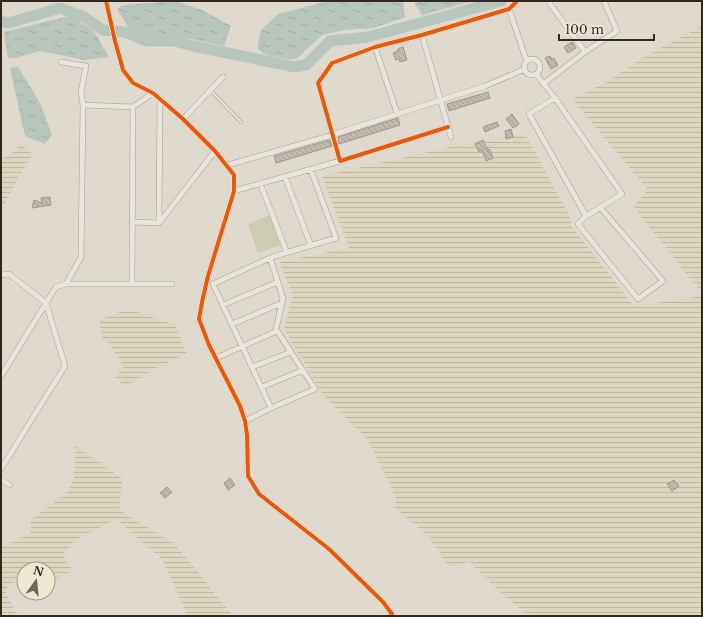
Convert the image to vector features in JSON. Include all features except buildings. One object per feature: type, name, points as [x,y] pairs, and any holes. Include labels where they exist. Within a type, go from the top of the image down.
[{"type":"street","points":[[106,1],[123,70],[133,83],[153,93],[183,119],[228,165],[234,175],[234,191],[208,276],[199,319],[216,358],[240,406],[245,421],[247,435],[248,476],[259,494],[329,550],[383,602],[392,614],[391,616]]},
{"type":"street","points":[[340,161],[318,83],[332,63],[375,47],[422,36],[509,8],[517,1]]},
{"type":"street","points":[[548,1],[585,52]]},
{"type":"street","points":[[543,84],[585,52],[616,31],[604,1]]},
{"type":"street","points":[[509,8],[527,62],[525,69]]},
{"type":"street","points":[[422,36],[451,137]]},
{"type":"street","points":[[375,47],[397,114]]},
{"type":"street","points":[[527,62],[534,60],[538,62],[540,65],[536,74]]},
{"type":"street","points":[[61,62],[86,66],[80,92],[83,105],[81,257],[66,284]]},
{"type":"street","points":[[228,165],[332,135],[485,86],[525,69]]},
{"type":"street","points":[[525,69],[528,73],[536,74],[555,98],[622,194],[600,207],[586,216],[578,224],[638,299],[663,281],[600,207]]},
{"type":"street","points":[[183,119],[223,77]]},
{"type":"street","points":[[83,105],[133,107],[153,93]]},
{"type":"street","points":[[555,98],[529,114],[586,216]]},
{"type":"street","points":[[159,223],[160,99]]},
{"type":"street","points":[[132,284],[133,107]]},
{"type":"street","points":[[234,191],[310,170],[448,127]]},
{"type":"street","points":[[159,223],[215,151]]},
{"type":"street","points":[[271,408],[213,284],[270,258],[336,238],[310,170]]},
{"type":"street","points":[[286,177],[311,246]]},
{"type":"street","points":[[262,188],[287,253]]},
{"type":"street","points":[[132,222],[159,223]]},
{"type":"street","points":[[245,421],[315,389],[276,329],[283,298],[270,258]]},
{"type":"street","points":[[1,275],[9,274],[46,303],[65,366],[1,469]]},
{"type":"street","points":[[223,305],[278,282]]},
{"type":"street","points":[[1,376],[56,287],[66,284],[172,284]]},
{"type":"street","points":[[232,324],[282,303]]},
{"type":"street","points":[[216,358],[277,331]]},
{"type":"street","points":[[252,367],[291,352]]},
{"type":"street","points":[[262,387],[303,370]]},
{"type":"street","points":[[1,480],[10,486]]},
{"type":"lane","points":[[211,91],[241,122]]},
{"type":"shaded area","points":[[702,26],[702,294],[633,206],[648,190],[572,99],[607,82],[644,57]]},
{"type":"shaded area","points":[[525,134],[571,219],[571,226],[634,306],[702,296],[702,616],[532,616],[525,613],[497,589],[469,562],[447,566],[431,539],[395,508],[396,498],[368,440],[323,395],[284,329],[293,296],[280,262],[349,248],[322,176],[455,146]]},
{"type":"shaded area","points":[[21,144],[33,155],[19,176],[1,211],[1,159],[11,154]]},
{"type":"shaded area","points":[[270,215],[280,245],[258,253],[248,224]]},
{"type":"shaded area","points":[[128,309],[175,325],[187,354],[156,368],[125,387],[115,376],[124,367],[110,344],[102,338],[99,320]]},
{"type":"shaded area","points":[[76,446],[123,479],[119,510],[175,544],[233,616],[183,616],[186,612],[162,559],[116,519],[74,541],[62,555],[73,570],[56,578],[56,561],[16,561],[16,580],[5,590],[17,616],[1,616],[1,546],[30,533],[31,520],[68,492],[74,478]]},
{"type":"water","points":[[175,1],[200,9],[231,26],[224,46],[181,37],[144,36],[128,27],[117,9],[123,5]]},
{"type":"water","points":[[328,1],[403,1],[405,17],[374,28],[344,30],[322,35],[296,59],[266,55],[257,48],[261,30],[278,14]]},
{"type":"water","points":[[415,1],[472,1],[422,15],[415,4]]},
{"type":"water","points":[[69,16],[93,30],[109,57],[85,60],[40,51],[16,58],[8,58],[4,32]]},
{"type":"water","points":[[18,67],[39,101],[52,135],[45,144],[25,136],[10,68]]},
{"type":"waterway","points":[[1,21],[8,23],[60,8],[84,17],[103,30],[125,32],[146,41],[175,41],[295,67],[306,65],[330,41],[368,37],[501,1]]},
{"type":"cycle path","points":[[106,1],[123,70],[133,83],[153,93],[183,119],[215,151],[234,175],[234,191],[208,276],[199,319],[209,345],[240,406],[245,421],[247,435],[248,476],[259,494],[329,549],[383,602],[392,614],[391,616]]},
{"type":"cycle path","points":[[448,127],[340,161],[318,83],[332,63],[375,47],[422,35],[509,9],[517,1]]}]
